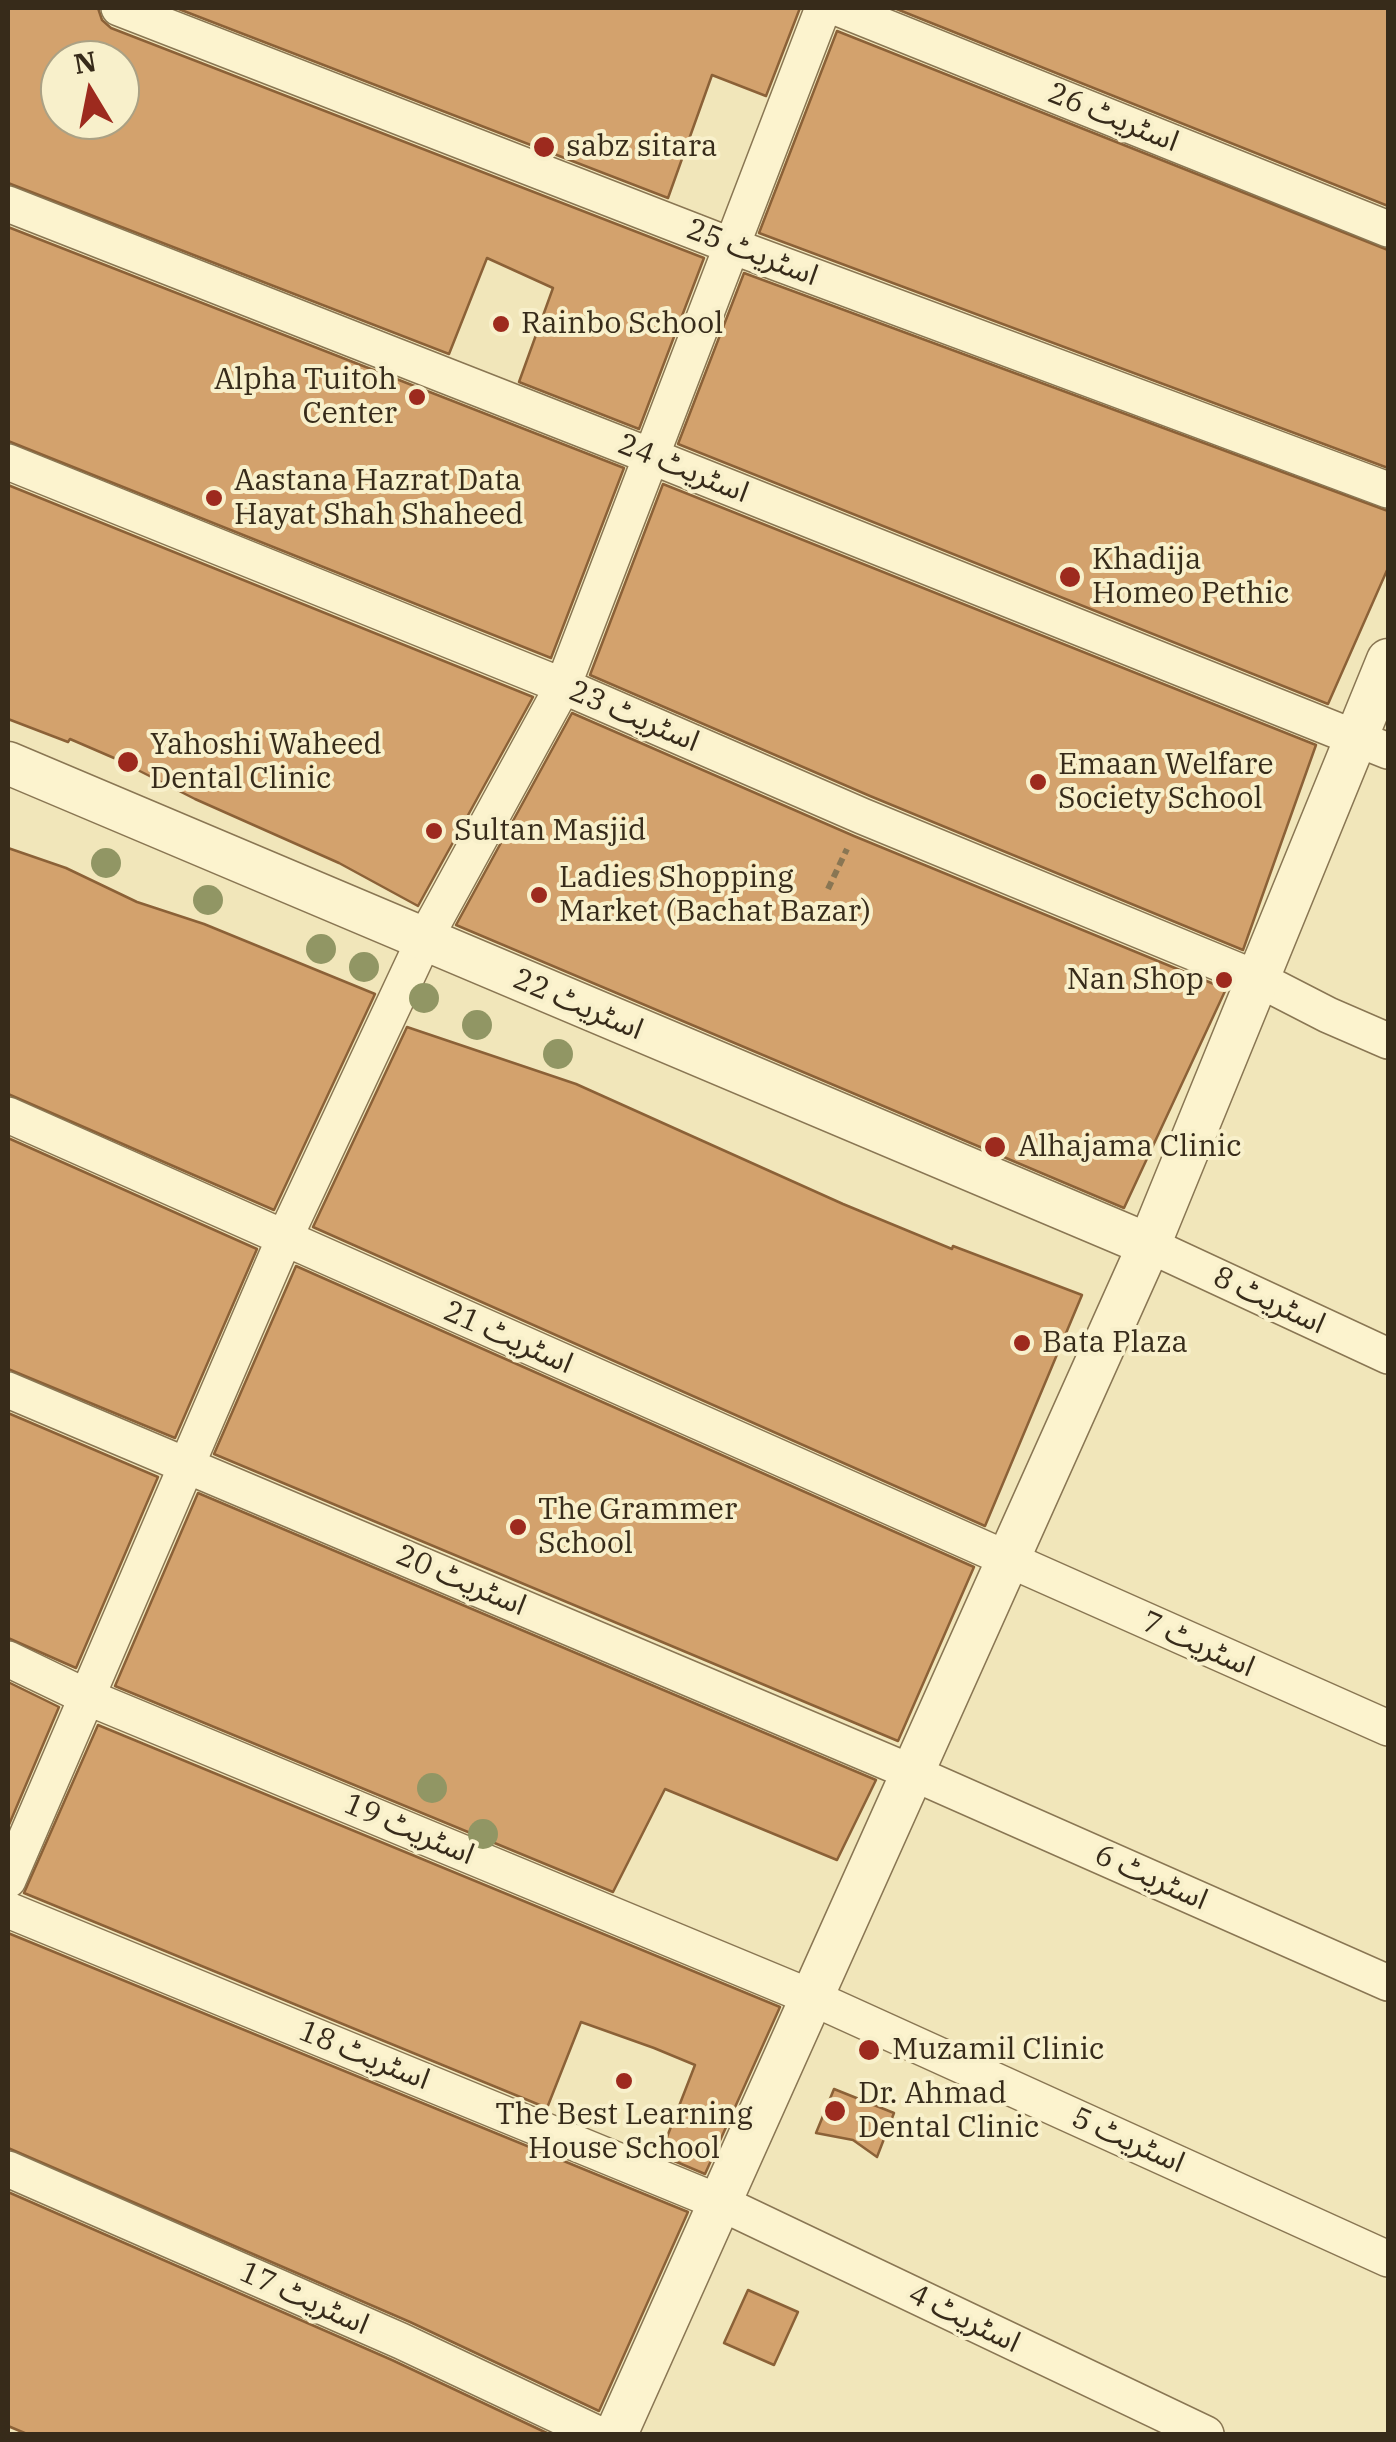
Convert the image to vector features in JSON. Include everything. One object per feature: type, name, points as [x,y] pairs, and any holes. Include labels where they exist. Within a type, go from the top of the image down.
[{"type":"street","name":"اسٹریٹ 25","points":[[118,8],[732,246],[1388,490]]},
{"type":"street","points":[[8,1880],[284,1239],[424,940],[562,686],[823,8]]},
{"type":"street","name":"اسٹریٹ 26","points":[[838,8],[1388,229]]},
{"type":"street","name":"اسٹریٹ 24","points":[[8,204],[1373,744]]},
{"type":"street","name":"اسٹریٹ 23","points":[[8,462],[562,686],[862,816],[1258,978],[1328,1015],[1388,1040]]},
{"type":"street","points":[[616,2434],[1149,1245],[1258,978],[1373,744],[1388,660]]},
{"type":"street","name":"اسٹریٹ 22","points":[[8,762],[1149,1245]]},
{"type":"street","name":"اسٹریٹ 21","points":[[8,1115],[1008,1561]]},
{"type":"street","name":"اسٹریٹ 8","points":[[1149,1245],[1388,1356]]},
{"type":"street","name":"اسٹریٹ 20","points":[[8,1390],[913,1773]]},
{"type":"street","name":"اسٹریٹ 7","points":[[1008,1561],[1388,1728]]},
{"type":"street","name":"اسٹریٹ 19","points":[[8,1659],[87,1696],[812,1998]]},
{"type":"street","name":"اسٹریٹ 6","points":[[913,1773],[1388,1983]]},
{"type":"street","name":"اسٹریٹ 18","points":[[8,1910],[721,2203]]},
{"type":"street","name":"اسٹریٹ 5","points":[[812,1998],[1388,2259]]},
{"type":"street","name":"اسٹریٹ 17","points":[[8,2169],[401,2341],[598,2434]]},
{"type":"street","name":"اسٹریٹ 4","points":[[721,2203],[1206,2434]]},
{"type":"building","points":[[8,8],[98,8],[102,20],[111,28],[704,258],[639,429],[519,382],[553,288],[487,258],[449,354],[8,183]]},
{"type":"building","points":[[176,8],[800,8],[766,96],[712,75],[668,198]]},
{"type":"building","points":[[894,8],[1388,8],[1388,206]]},
{"type":"building","points":[[837,31],[1388,250],[1388,468],[759,233]]},
{"type":"building","points":[[8,227],[624,468],[551,658],[8,441]]},
{"type":"building","points":[[744,273],[1388,511],[1388,568],[1328,704],[678,444]]},
{"type":"building","points":[[663,484],[1316,745],[1243,950],[590,675]]},
{"type":"building","points":[[8,485],[533,697],[418,906],[339,863],[114,758],[8,719]]},
{"type":"building","points":[[572,713],[854,836],[1226,989],[1124,1208],[456,925]]},
{"type":"building","points":[[8,848],[375,994],[274,1210],[8,1094]]},
{"type":"building","points":[[407,1027],[576,1084],[843,1204],[952,1249],[953,1246],[1082,1295],[985,1526],[313,1227]]},
{"type":"building","points":[[8,1138],[257,1249],[175,1438],[8,1369]]},
{"type":"building","points":[[296,1266],[974,1567],[898,1741],[214,1454]]},
{"type":"building","points":[[8,1413],[158,1477],[76,1668],[8,1638]]},
{"type":"building","points":[[198,1493],[876,1780],[837,1860],[665,1789],[613,1892],[115,1686]]},
{"type":"building","points":[[8,1682],[59,1707],[8,1827]]},
{"type":"building","points":[[98,1725],[780,2007],[705,2174],[660,2155],[695,2065],[654,2048],[581,2022],[547,2108],[24,1893]]},
{"type":"building","points":[[8,1933],[688,2212],[599,2411],[410,2322],[8,2148]]},
{"type":"building","name":"Dr. Ahmad Dental Clinic","points":[[834,2089],[894,2113],[877,2157],[853,2140],[816,2133]]},
{"type":"building","points":[[8,2192],[392,2360],[549,2434],[27,2434],[8,2426]]},
{"type":"building","points":[[748,2290],[798,2312],[774,2365],[724,2343]]},
{"type":"place","name":"sabz sitara","points":[[544,147]]},
{"type":"place","name":"Rainbo School","points":[[501,324]]},
{"type":"place","name":"Alpha Tuitoh Center","points":[[417,397]]},
{"type":"place","name":"Aastana Hazrat Data Hayat Shah Shaheed","points":[[214,498]]},
{"type":"place","name":"Khadija Homeo Pethic","points":[[1070,577]]},
{"type":"place","name":"Yahoshi Waheed Dental Clinic","points":[[128,762]]},
{"type":"place","name":"Emaan Welfare Society School","points":[[1038,782]]},
{"type":"place","name":"Sultan Masjid","points":[[434,831]]},
{"type":"place","name":"Ladies Shopping Market (Bachat Bazar)","points":[[539,895]]},
{"type":"place","name":"Nan Shop","points":[[1224,980]]},
{"type":"place","name":"Alhajama Clinic","points":[[995,1147]]},
{"type":"place","name":"Bata Plaza","points":[[1022,1343]]},
{"type":"place","name":"The Grammer School","points":[[518,1527]]},
{"type":"place","name":"Muzamil Clinic","points":[[869,2050]]},
{"type":"place","name":"The Best Learning House School","points":[[624,2081]]},
{"type":"place","name":"Dr. Ahmad Dental Clinic","points":[[835,2111]]}]
